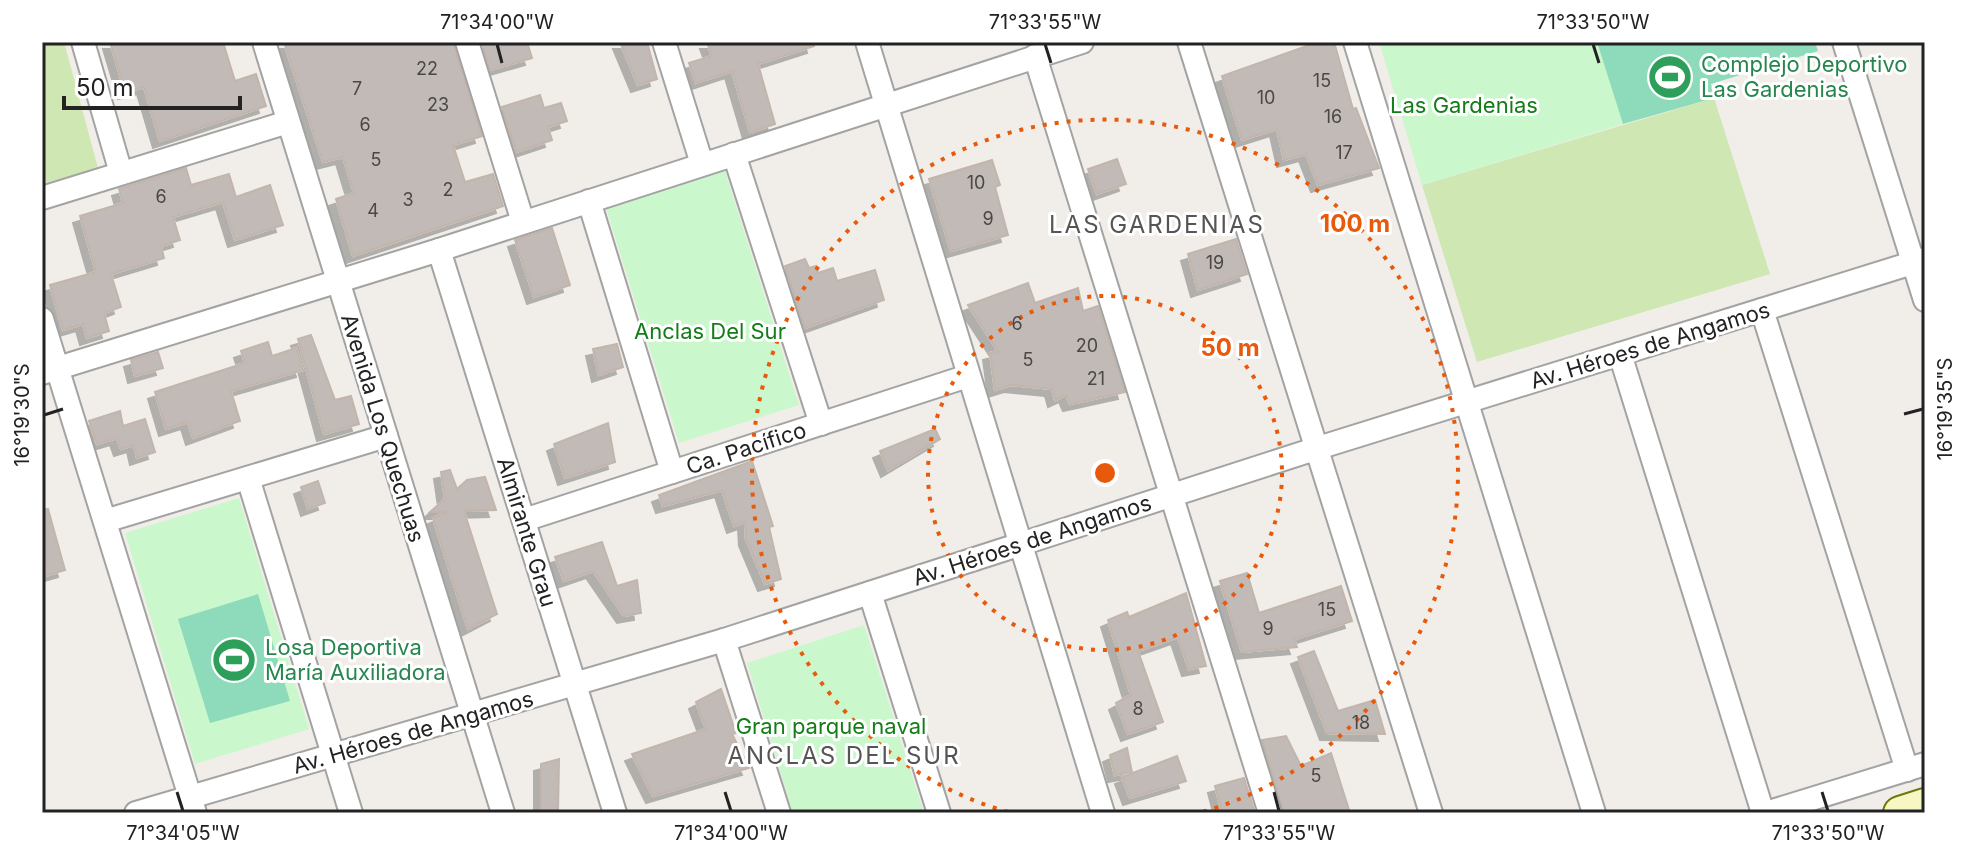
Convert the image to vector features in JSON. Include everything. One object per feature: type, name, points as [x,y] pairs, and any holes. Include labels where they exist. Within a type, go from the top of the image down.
[{"type":"main road","points":[[1900,813],[1925,805]]},
{"type":"street","points":[[83,42],[121,173]]},
{"type":"street","name":"Avenida Los Quechuas","points":[[264,42],[503,813]]},
{"type":"street","points":[[467,42],[523,222]]},
{"type":"street","points":[[664,42],[702,164]]},
{"type":"street","points":[[867,42],[1103,813]]},
{"type":"street","points":[[50,371],[439,250],[1082,42]]},
{"type":"street","points":[[1189,42],[1431,813]]},
{"type":"street","points":[[1355,42],[1594,813]]},
{"type":"street","points":[[1844,42],[1919,261],[1925,300]]},
{"type":"street","points":[[1035,56],[1270,813]]},
{"type":"street","points":[[42,198],[288,122]]},
{"type":"street","points":[[734,154],[821,424]]},
{"type":"street","points":[[589,201],[672,472]]},
{"type":"street","name":"Almirante Grau","points":[[439,250],[615,813]]},
{"type":"street","name":"Av. Héroes de Angamos","points":[[136,813],[192,805],[333,755],[724,640],[1318,448],[1919,261]]},
{"type":"street","points":[[1620,354],[1764,813],[1916,767],[1762,310]]},
{"type":"street","points":[[42,319],[50,371],[105,521],[192,805]]},
{"type":"street","name":"Ca. Pacífico","points":[[524,520],[968,376]]},
{"type":"street","points":[[105,521],[386,436]]},
{"type":"street","points":[[248,478],[351,813]]},
{"type":"street","points":[[870,593],[939,813]]},
{"type":"street","points":[[724,640],[779,813]]},
{"type":"green space","points":[[42,42],[64,42],[98,168],[42,184]]},
{"type":"green space","name":"Las Gardenias","points":[[1379,42],[1597,42],[1623,124],[1422,185]]},
{"type":"green space","name":"Complejo Deportivo Las Gardenias","points":[[1597,42],[1815,42],[1818,51],[1711,84],[1714,98],[1623,124]]},
{"type":"green space","points":[[1714,98],[1770,274],[1477,362],[1422,185]]},
{"type":"green space","name":"Anclas Del Sur","points":[[725,171],[799,405],[679,443],[606,208]]},
{"type":"green space","points":[[239,498],[309,729],[195,764],[125,533]]},
{"type":"green space","name":"Losa Deportiva María Auxiliadora","points":[[258,594],[290,701],[210,723],[178,619]]},
{"type":"green space","name":"Gran parque naval","points":[[864,625],[924,813],[793,813],[747,663]]},
{"type":"building","points":[[110,42],[223,42],[235,81],[256,74],[266,106],[160,141],[144,87],[125,92]]},
{"type":"building","points":[[284,42],[453,42],[482,136],[453,145],[465,182],[493,174],[503,206],[353,256],[336,199],[354,193],[343,157],[323,162]]},
{"type":"building","points":[[482,42],[527,42],[532,58],[490,70]]},
{"type":"building","points":[[620,42],[647,42],[657,79],[638,85]]},
{"type":"building","points":[[707,42],[813,42],[814,46],[758,64],[775,124],[750,132],[732,71],[696,83],[689,63],[712,56]]},
{"type":"building","points":[[1318,42],[1334,42],[1353,109],[1356,108],[1379,168],[1318,185],[1306,154],[1284,160],[1277,129],[1242,140],[1222,76]]},
{"type":"building","points":[[540,95],[544,108],[561,103],[567,121],[548,127],[552,140],[516,152],[502,107]]},
{"type":"building","points":[[1117,159],[1126,184],[1097,194],[1088,169]]},
{"type":"building","points":[[992,160],[1000,185],[995,187],[1008,235],[951,251],[929,179]]},
{"type":"building","points":[[186,168],[191,185],[229,174],[236,197],[270,185],[283,225],[235,240],[223,202],[173,217],[180,240],[161,246],[164,258],[111,274],[121,307],[104,313],[109,331],[87,338],[83,324],[63,330],[50,285],[96,272],[80,216],[123,203],[119,189]]},
{"type":"building","points":[[552,228],[570,285],[534,297],[515,240]]},
{"type":"building","points":[[1236,239],[1247,274],[1198,290],[1188,254]]},
{"type":"building","points":[[805,259],[809,268],[816,266],[818,273],[833,268],[837,281],[875,270],[884,300],[805,328],[785,266]]},
{"type":"building","points":[[1028,283],[1035,303],[1078,288],[1083,311],[1098,306],[1125,392],[1070,404],[1066,395],[1055,400],[1052,389],[1011,385],[995,390],[990,353],[998,351],[968,305]]},
{"type":"building","points":[[311,335],[335,400],[351,396],[359,424],[324,434],[298,339]]},
{"type":"building","points":[[268,342],[272,356],[296,348],[303,370],[231,391],[240,421],[193,438],[188,422],[166,429],[155,392],[245,363],[241,351]]},
{"type":"building","points":[[617,344],[623,367],[599,375],[593,349]]},
{"type":"building","points":[[158,352],[163,368],[135,376],[131,360]]},
{"type":"building","points":[[120,411],[123,426],[145,419],[155,452],[137,458],[134,445],[121,449],[117,438],[97,444],[89,421]]},
{"type":"building","points":[[608,423],[615,462],[565,478],[554,444]]},
{"type":"building","points":[[935,429],[940,439],[888,470],[880,451]]},
{"type":"building","points":[[752,461],[773,526],[769,527],[781,579],[765,584],[746,539],[745,522],[734,526],[722,490],[663,506],[659,495]]},
{"type":"building","points":[[450,470],[457,489],[467,480],[485,477],[496,510],[464,511],[497,614],[468,629],[433,518],[447,512],[430,512],[445,499],[441,472]]},
{"type":"building","points":[[318,481],[325,503],[308,509],[301,487]]},
{"type":"building","points":[[48,509],[65,570],[42,577],[42,510]]},
{"type":"building","points":[[602,542],[617,586],[637,580],[641,613],[624,616],[593,571],[564,581],[555,557]]},
{"type":"building","points":[[1247,573],[1259,613],[1341,586],[1352,621],[1294,639],[1297,647],[1242,652],[1220,581]]},
{"type":"building","points":[[1186,593],[1206,666],[1189,669],[1178,637],[1138,651],[1163,722],[1128,734],[1116,703],[1131,695],[1108,620],[1127,612],[1129,617]]},
{"type":"building","points":[[1314,651],[1338,711],[1375,700],[1385,734],[1327,733],[1298,657]]},
{"type":"building","points":[[721,689],[736,733],[732,734],[749,768],[653,796],[632,754],[706,729],[696,702]]},
{"type":"building","points":[[1286,736],[1301,766],[1331,753],[1350,813],[1284,813],[1262,740]]},
{"type":"building","points":[[1127,748],[1132,772],[1115,775],[1110,755]]},
{"type":"building","points":[[1177,756],[1186,781],[1130,798],[1122,777]]},
{"type":"building","points":[[559,759],[558,813],[541,813],[541,764]]},
{"type":"building","points":[[1244,778],[1255,813],[1222,813],[1215,786]]},
{"type":"place","name":"Complejo Deportivo Las Gardenias","points":[[1670,77]]},
{"type":"place","name":"Losa Deportiva María Auxiliadora","points":[[234,660]]},
{"type":"district","name":"LAS GARDENIAS","points":[[1157,224]]},
{"type":"district","name":"ANCLAS DEL SUR","points":[[844,755]]}]
